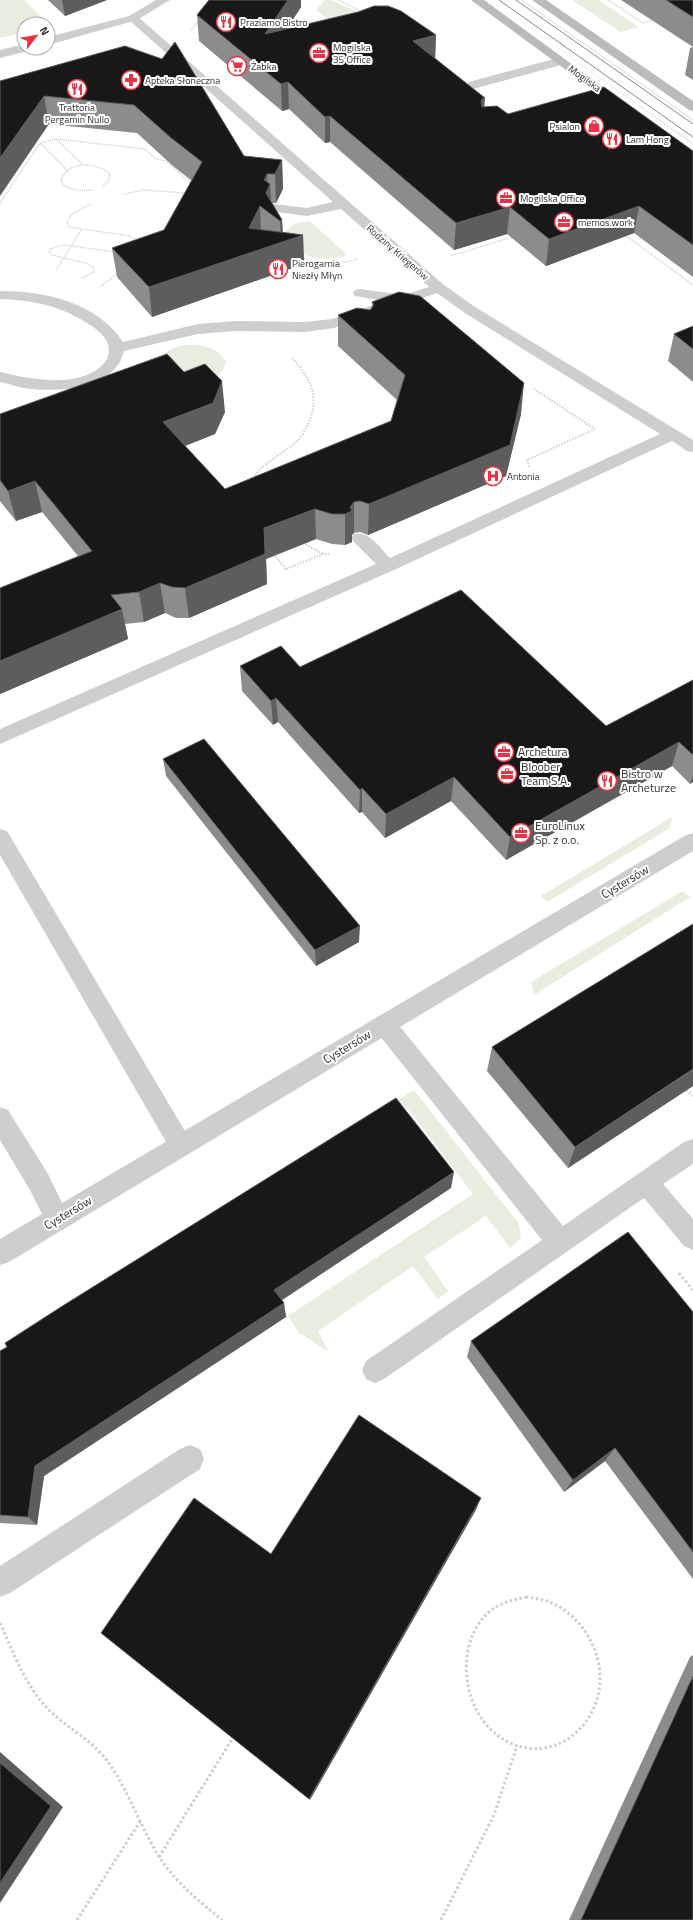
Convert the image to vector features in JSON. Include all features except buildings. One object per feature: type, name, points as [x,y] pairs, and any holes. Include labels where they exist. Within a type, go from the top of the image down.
[{"type":"main road","name":"Mogilska","points":[[476,0],[631,111]]},
{"type":"main road","points":[[538,0],[693,107]]},
{"type":"street","points":[[56,39],[133,18],[164,0]]},
{"type":"street","name":"Rodziny Kriegerów","points":[[133,18],[439,288],[470,310],[693,447]]},
{"type":"street","points":[[0,54],[16,50]]},
{"type":"street","points":[[473,85],[561,61]]},
{"type":"street","points":[[590,98],[606,93]]},
{"type":"street","points":[[274,208],[307,212],[343,204]]},
{"type":"street","points":[[117,348],[198,328],[235,326],[305,327],[334,323],[439,288]]},
{"type":"street","points":[[360,293],[404,300]]},
{"type":"street","points":[[0,295],[18,295],[65,305],[101,325],[113,339],[117,348],[115,359],[107,369],[94,377],[77,383],[30,384],[0,377]]},
{"type":"street","points":[[346,319],[359,332]]},
{"type":"street","points":[[0,737],[388,566],[673,434]]},
{"type":"street","points":[[360,538],[388,566]]},
{"type":"street","points":[[0,837],[181,1146]]},
{"type":"street","name":"Cystersów","points":[[0,1253],[693,841]]},
{"type":"street","points":[[384,1024],[560,1242]]},
{"type":"street","points":[[0,1118],[39,1182],[57,1218]]},
{"type":"street","points":[[374,1370],[693,1150]]},
{"type":"street","points":[[646,1182],[693,1238]]},
{"type":"street","points":[[0,1583],[190,1459]]},
{"type":"path","points":[[338,0],[367,14]]},
{"type":"path","points":[[608,0],[643,23],[657,19]]},
{"type":"path","points":[[56,139],[84,166]]},
{"type":"path","points":[[0,203],[40,144],[56,139],[145,149],[156,159],[166,161],[198,189]]},
{"type":"path","points":[[40,144],[68,171]]},
{"type":"path","points":[[93,190],[84,191],[68,188],[63,184],[63,175],[68,171],[84,166],[101,167],[110,174],[110,179],[108,184],[101,187]]},
{"type":"path","points":[[124,194],[144,190],[178,194],[191,192]]},
{"type":"path","points":[[92,204],[72,214],[67,221],[69,227],[81,230],[130,236],[137,240],[139,244]]},
{"type":"path","points":[[60,273],[55,272],[81,230]]},
{"type":"path","points":[[451,256],[518,235]]},
{"type":"path","points":[[625,235],[693,285]]},
{"type":"path","points":[[75,278],[90,275],[94,272],[93,267],[89,264],[52,255],[49,252],[50,249],[60,245],[116,252]]},
{"type":"path","points":[[296,255],[308,260],[326,263],[347,263],[359,259]]},
{"type":"path","points":[[252,480],[267,462],[297,441],[312,417],[315,393],[303,370],[292,358]]},
{"type":"path","points":[[299,540],[323,554]]},
{"type":"path","points":[[686,1090],[693,1096]]},
{"type":"path","points":[[526,1597],[546,1600],[565,1610],[582,1625],[594,1646],[600,1670],[599,1693],[592,1716],[578,1733],[560,1746],[540,1750],[517,1746],[498,1735],[481,1718],[471,1697],[465,1673],[468,1650],[475,1629],[489,1612],[506,1602],[526,1597]]},
{"type":"path","points":[[0,1623],[20,1668],[34,1692],[50,1712],[93,1746],[108,1761],[141,1820],[159,1857],[183,1888],[222,1920]]},
{"type":"path","points":[[159,1857],[239,1729]]},
{"type":"path","points":[[441,1920],[494,1814],[517,1746]]},
{"type":"path","points":[[77,1920],[141,1820]]},
{"type":"shaded area","points":[[0,0],[24,0],[40,16],[16,16],[16,34],[0,38]]},
{"type":"shaded area","points":[[325,0],[332,0],[369,18],[331,23],[316,10]]},
{"type":"shaded area","points":[[490,0],[693,143],[693,145]]},
{"type":"shaded area","points":[[520,0],[523,0],[693,119],[693,121]]},
{"type":"shaded area","points":[[572,0],[598,0],[639,27],[621,32]]},
{"type":"shaded area","points":[[310,221],[347,255],[334,258],[319,258],[305,255],[292,249],[283,233],[295,223]]},
{"type":"shaded area","points":[[184,345],[208,347],[218,352],[226,362],[220,374],[209,382],[156,363],[168,351]]},
{"type":"shaded area","points":[[672,817],[670,828],[547,902],[541,896]]},
{"type":"shaded area","points":[[683,891],[690,897],[534,995],[531,982]]},
{"type":"shaded area","points":[[414,1090],[519,1224],[521,1238],[510,1248],[486,1216],[424,1257],[448,1291],[438,1299],[413,1266],[318,1331],[329,1352],[299,1333],[288,1316],[473,1194],[411,1113],[398,1100]]},
{"type":"tram line","points":[[499,0],[693,137]]},
{"type":"tram line","points":[[516,0],[693,124]]},
{"type":"place","name":"Praziarno Bistro","points":[[226,22]]},
{"type":"place","name":"Mogilska 35 Office","points":[[319,53]]},
{"type":"place","name":"Żabka","points":[[237,66]]},
{"type":"place","name":"Apteka Słoneczna","points":[[131,80]]},
{"type":"place","name":"Trattoria Pergamin Nullo","points":[[77,89]]},
{"type":"place","name":"Psialon","points":[[594,126]]},
{"type":"place","name":"Lam Hong","points":[[612,139]]},
{"type":"place","name":"Mogilska Office","points":[[506,198]]},
{"type":"place","name":"memos.work","points":[[564,222]]},
{"type":"place","name":"Pierogarnia Niezły Młyn","points":[[278,269]]},
{"type":"place","name":"Antonia","points":[[493,476]]},
{"type":"place","name":"Archetura","points":[[504,752]]},
{"type":"place","name":"Bloober Team S.A.","points":[[507,774]]},
{"type":"place","name":"Bistro w Archeturze","points":[[607,781]]},
{"type":"place","name":"EuroLinux Sp. z o.o.","points":[[521,833]]}]
